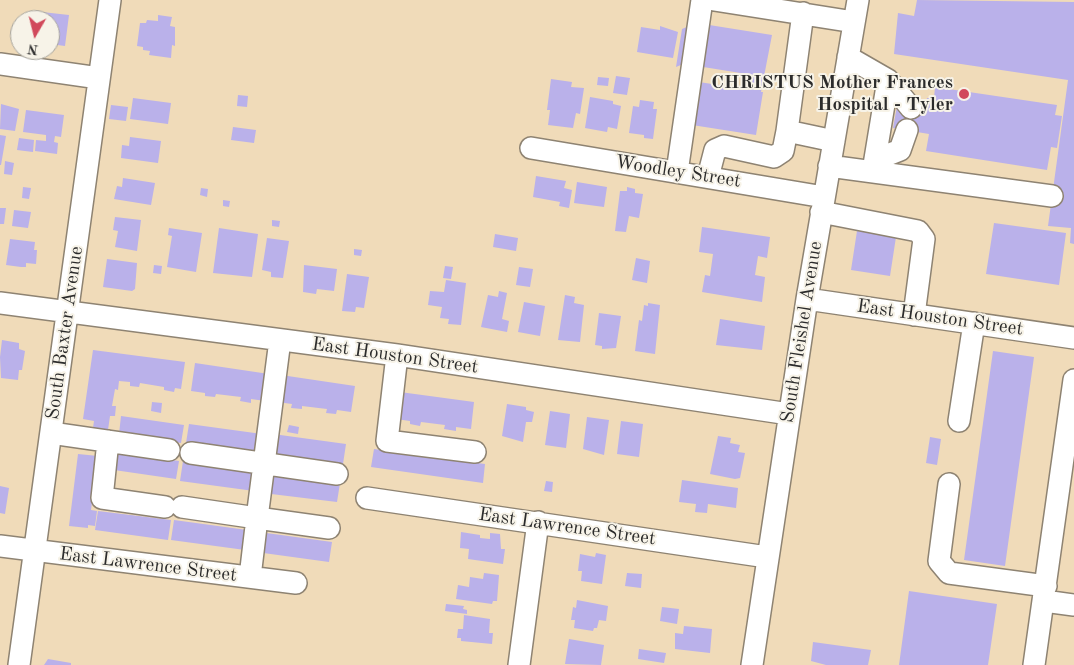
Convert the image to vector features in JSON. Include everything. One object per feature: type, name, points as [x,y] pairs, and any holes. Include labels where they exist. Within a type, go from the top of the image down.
[{"type":"street","name":"South Baxter Avenue","points":[[19,665],[110,0]]},
{"type":"street","points":[[677,172],[702,0]]},
{"type":"street","points":[[714,0],[854,22]]},
{"type":"street","name":"South Fleishel Avenue","points":[[752,665],[807,299],[858,0]]},
{"type":"street","points":[[708,177],[716,150],[724,146],[774,157],[783,151],[803,13]]},
{"type":"street","points":[[848,57],[888,80],[911,108]]},
{"type":"street","points":[[0,64],[99,78]]},
{"type":"street","points":[[874,166],[888,80]]},
{"type":"street","points":[[874,166],[900,150],[907,130]]},
{"type":"street","points":[[787,131],[834,141]]},
{"type":"street","name":"Woodley Street","points":[[531,148],[708,177],[823,204],[918,231],[924,239],[914,314]]},
{"type":"street","points":[[829,166],[874,166],[1052,196]]},
{"type":"street","name":"East Houston Street","points":[[807,299],[1074,338]]},
{"type":"street","name":"East Houston Street","points":[[0,303],[397,355],[789,414]]},
{"type":"street","points":[[959,421],[974,323]]},
{"type":"street","points":[[250,577],[280,340]]},
{"type":"street","points":[[397,355],[387,441],[475,452]]},
{"type":"street","points":[[1034,665],[1074,380]]},
{"type":"street","points":[[51,433],[168,450]]},
{"type":"street","points":[[108,442],[102,498],[329,528]]},
{"type":"street","points":[[191,453],[336,474]]},
{"type":"street","points":[[949,484],[939,561],[949,573],[1045,594],[1074,605]]},
{"type":"street","name":"East Lawrence Street","points":[[367,498],[767,557]]},
{"type":"street","points":[[519,665],[538,522]]},
{"type":"street","name":"East Lawrence Street","points":[[0,546],[296,583]]},
{"type":"building","points":[[917,0],[1074,2],[1074,244],[1070,243],[1071,228],[1048,226],[1068,80],[894,54],[898,13],[914,16]]},
{"type":"building","points":[[60,14],[69,15],[65,46],[60,45]]},
{"type":"building","points":[[158,15],[172,17],[170,26],[175,27],[175,46],[172,45],[171,58],[149,55],[150,51],[143,50],[143,47],[137,46],[140,23],[146,23],[147,20],[158,21]]},
{"type":"building","points":[[694,24],[688,62],[676,67],[682,29]]},
{"type":"building","points":[[703,24],[772,35],[761,92],[763,92],[756,135],[692,125],[699,82],[751,90],[753,75],[697,66]]},
{"type":"building","points":[[660,26],[678,32],[673,58],[637,52],[641,27],[660,30]]},
{"type":"building","points":[[616,76],[630,78],[627,95],[613,93]]},
{"type":"building","points":[[598,77],[609,78],[608,86],[597,85]]},
{"type":"building","points":[[551,79],[572,82],[571,87],[584,88],[580,114],[576,113],[573,128],[548,125],[550,110],[547,110]]},
{"type":"building","points":[[935,87],[1057,105],[1055,115],[1062,116],[1057,148],[1051,147],[1047,170],[926,151],[929,134],[893,128],[897,106],[925,110],[927,98],[934,98]]},
{"type":"building","points":[[238,95],[248,96],[247,107],[237,106]]},
{"type":"building","points":[[590,97],[613,101],[613,104],[621,106],[617,129],[608,127],[607,132],[585,128]]},
{"type":"building","points":[[133,98],[171,103],[168,124],[130,119]]},
{"type":"building","points":[[640,100],[654,102],[653,109],[657,109],[653,139],[644,138],[644,135],[629,133],[633,106],[639,107]]},
{"type":"building","points":[[1,104],[19,109],[15,131],[0,129]]},
{"type":"building","points":[[111,105],[128,107],[126,121],[109,119]]},
{"type":"building","points":[[26,110],[64,115],[61,137],[55,136],[54,142],[58,143],[57,154],[35,151],[36,140],[46,141],[46,135],[23,132]]},
{"type":"building","points":[[233,127],[256,130],[254,143],[231,140]]},
{"type":"building","points":[[0,135],[6,136],[1,165],[0,165]]},
{"type":"building","points":[[130,137],[161,141],[158,163],[121,158],[122,145],[129,146]]},
{"type":"building","points":[[19,138],[34,140],[33,152],[17,150]]},
{"type":"building","points":[[5,161],[14,163],[12,175],[4,174]]},
{"type":"building","points":[[536,176],[566,181],[564,188],[572,190],[569,208],[559,206],[560,202],[533,197]]},
{"type":"building","points":[[123,178],[155,183],[151,205],[114,199],[117,186],[122,187]]},
{"type":"building","points":[[577,182],[607,187],[604,207],[574,203]]},
{"type":"building","points":[[23,187],[31,188],[29,199],[22,198]]},
{"type":"building","points":[[627,187],[635,189],[635,193],[643,194],[639,218],[629,216],[626,232],[615,231],[620,191],[627,191]]},
{"type":"building","points":[[201,188],[208,189],[207,197],[200,195]]},
{"type":"building","points":[[223,200],[230,201],[229,207],[223,206]]},
{"type":"building","points":[[0,208],[6,208],[4,224],[0,224]]},
{"type":"building","points":[[14,210],[31,212],[28,228],[12,226]]},
{"type":"building","points":[[115,217],[141,220],[137,251],[115,247],[118,231],[113,230]]},
{"type":"building","points":[[272,220],[280,221],[279,227],[272,226]]},
{"type":"building","points":[[994,223],[1066,233],[1059,285],[986,274]]},
{"type":"building","points":[[702,227],[770,237],[767,258],[758,256],[755,275],[765,277],[762,302],[702,292],[705,275],[710,276],[713,254],[699,252]]},
{"type":"building","points":[[169,228],[202,233],[196,272],[167,267],[172,236],[168,235]]},
{"type":"building","points":[[219,228],[258,234],[252,277],[213,273]]},
{"type":"building","points":[[857,231],[896,237],[890,276],[851,270]]},
{"type":"building","points":[[495,234],[518,238],[516,251],[493,247]]},
{"type":"building","points":[[267,238],[289,241],[283,278],[271,277],[271,272],[262,270]]},
{"type":"building","points":[[10,239],[35,242],[34,250],[37,250],[36,264],[26,263],[26,267],[6,265]]},
{"type":"building","points":[[354,249],[362,250],[361,256],[354,255]]},
{"type":"building","points":[[636,258],[650,261],[647,283],[632,280]]},
{"type":"building","points":[[107,259],[137,263],[135,289],[132,291],[103,287]]},
{"type":"building","points":[[154,265],[162,266],[161,274],[153,273]]},
{"type":"building","points":[[304,265],[337,269],[334,291],[317,289],[316,294],[303,292]]},
{"type":"building","points":[[445,266],[453,267],[451,279],[443,278]]},
{"type":"building","points":[[519,267],[533,269],[530,287],[516,285]]},
{"type":"building","points":[[347,274],[369,277],[364,308],[356,307],[355,312],[342,311]]},
{"type":"building","points":[[446,280],[466,283],[461,325],[448,324],[449,319],[440,318],[442,307],[428,305],[430,291],[444,292]]},
{"type":"building","points":[[499,291],[507,293],[502,319],[509,321],[507,332],[481,327],[488,295],[498,297]]},
{"type":"building","points":[[565,295],[575,297],[574,303],[584,305],[580,342],[558,340]]},
{"type":"building","points":[[524,302],[545,306],[540,336],[518,332]]},
{"type":"building","points":[[648,303],[660,305],[655,354],[635,351],[639,320],[642,321],[644,305],[648,306]]},
{"type":"building","points":[[599,313],[621,316],[616,348],[602,349],[602,346],[595,345]]},
{"type":"building","points":[[720,319],[765,326],[762,350],[716,345]]},
{"type":"building","points":[[2,340],[19,343],[19,349],[25,351],[22,370],[19,370],[18,380],[1,378],[0,357]]},
{"type":"building","points":[[93,350],[185,362],[181,389],[175,388],[174,392],[164,390],[164,387],[140,383],[139,387],[130,386],[130,382],[119,381],[118,390],[115,389],[112,406],[116,406],[115,416],[110,416],[108,430],[93,428],[94,421],[83,419]]},
{"type":"building","points":[[993,351],[1034,357],[1005,566],[964,560]]},
{"type":"building","points":[[195,363],[269,374],[265,401],[251,399],[251,403],[240,401],[241,397],[216,394],[215,397],[205,396],[205,393],[191,391]]},
{"type":"building","points":[[281,375],[355,386],[351,412],[337,410],[336,414],[326,413],[327,409],[302,406],[302,409],[291,408],[292,404],[277,402]]},
{"type":"building","points":[[400,392],[474,402],[471,429],[456,427],[456,431],[444,429],[445,425],[421,422],[420,426],[410,424],[410,421],[396,419]]},
{"type":"building","points":[[152,402],[162,403],[161,413],[151,411]]},
{"type":"building","points":[[507,404],[526,407],[526,410],[534,412],[532,422],[526,422],[523,442],[502,436]]},
{"type":"building","points":[[550,411],[570,414],[566,448],[545,445]]},
{"type":"building","points":[[121,416],[184,425],[181,443],[119,434]]},
{"type":"building","points":[[587,417],[609,420],[604,455],[583,449]]},
{"type":"building","points":[[621,421],[643,424],[639,457],[617,454]]},
{"type":"building","points":[[189,424],[262,434],[260,454],[186,443]]},
{"type":"building","points":[[289,425],[299,427],[298,434],[287,432]]},
{"type":"building","points":[[273,434],[346,444],[343,464],[270,454]]},
{"type":"building","points":[[718,436],[731,438],[730,443],[740,445],[738,452],[745,453],[740,478],[735,479],[710,474]]},
{"type":"building","points":[[930,437],[941,439],[937,465],[926,463]]},
{"type":"building","points":[[374,449],[485,464],[483,483],[371,467]]},
{"type":"building","points":[[116,452],[179,461],[176,479],[114,470]]},
{"type":"building","points":[[78,454],[98,456],[91,510],[97,511],[95,526],[88,525],[88,528],[69,526]]},
{"type":"building","points":[[183,461],[257,471],[254,491],[180,481]]},
{"type":"building","points":[[266,473],[340,483],[337,502],[263,493]]},
{"type":"building","points":[[682,480],[738,488],[736,508],[708,504],[707,513],[695,512],[696,504],[679,502]]},
{"type":"building","points":[[546,481],[553,482],[552,492],[544,491]]},
{"type":"building","points":[[0,486],[9,488],[5,514],[0,513]]},
{"type":"building","points":[[98,511],[171,520],[168,540],[95,530]]},
{"type":"building","points":[[174,520],[247,530],[245,550],[171,540]]},
{"type":"building","points":[[259,532],[332,542],[329,562],[256,552]]},
{"type":"building","points":[[461,532],[480,535],[480,538],[490,539],[490,533],[500,534],[501,549],[505,549],[503,564],[468,559],[469,549],[460,548]]},
{"type":"building","points":[[596,553],[606,555],[602,584],[581,581],[582,571],[578,571],[580,554],[595,557]]},
{"type":"building","points":[[484,573],[499,575],[497,601],[493,601],[492,604],[456,599],[458,585],[469,587],[470,577],[483,579]]},
{"type":"building","points":[[627,573],[642,574],[641,588],[625,586]]},
{"type":"building","points":[[909,591],[997,604],[988,665],[899,665]]},
{"type":"building","points":[[577,600],[608,606],[606,621],[599,620],[597,628],[594,628],[593,631],[574,628],[575,620],[571,620],[573,607],[576,608]]},
{"type":"building","points":[[446,604],[464,606],[463,609],[467,610],[467,614],[445,611]]},
{"type":"building","points":[[662,607],[679,609],[677,624],[660,621]]},
{"type":"building","points":[[464,615],[490,619],[489,633],[493,633],[492,644],[461,641],[461,638],[457,638],[458,629],[463,629]]},
{"type":"building","points":[[684,626],[712,629],[710,653],[675,649],[675,633],[683,634]]},
{"type":"building","points":[[569,639],[604,645],[601,665],[565,664]]},
{"type":"building","points":[[813,642],[871,650],[868,665],[826,665],[811,661]]},
{"type":"building","points":[[639,649],[666,653],[664,663],[638,659]]},
{"type":"building","points":[[48,659],[71,663],[71,665],[44,665]]},
{"type":"place","name":"CHRISTUS Mother Frances Hospital - Tyler","points":[[964,94]]}]
